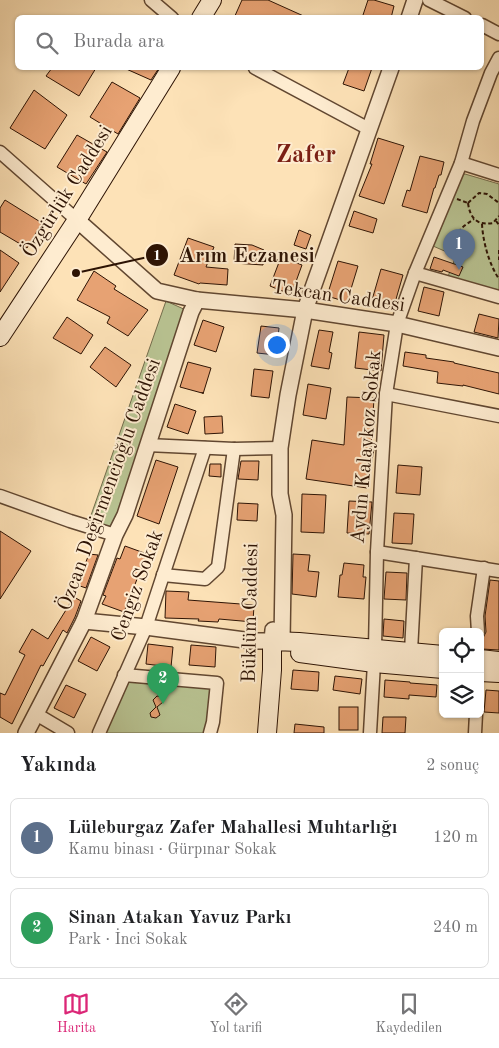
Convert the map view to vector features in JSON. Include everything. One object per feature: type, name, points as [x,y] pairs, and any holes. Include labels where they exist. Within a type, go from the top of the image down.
[{"type":"main road","points":[[203,15],[212,0]]},
{"type":"main road","name":"Özgürlük Caddesi","points":[[0,338],[77,220],[170,70]]},
{"type":"main road","points":[[277,646],[375,656],[439,668]]},
{"type":"main road","name":"Büklüm Caddesi","points":[[267,733],[272,670],[277,646]]},
{"type":"main road","name":"Büklüm Caddesi","points":[[277,646],[282,671],[278,733]]},
{"type":"main road","points":[[375,656],[411,652],[439,655]]},
{"type":"main road","points":[[484,659],[499,661]]},
{"type":"main road","points":[[484,672],[499,674]]},
{"type":"street","points":[[151,0],[168,15]]},
{"type":"street","points":[[410,15],[415,0]]},
{"type":"street","points":[[429,0],[459,15]]},
{"type":"street","points":[[484,26],[499,34]]},
{"type":"street","name":"Aydın Kalaykoz Sokak","points":[[370,733],[375,656],[377,552],[386,394],[397,324],[414,272],[462,163],[473,121],[490,73],[499,58]]},
{"type":"street","points":[[259,70],[369,129]]},
{"type":"street","name":"Büklüm Caddesi","points":[[277,646],[274,520],[280,494],[280,448],[288,395],[305,310],[390,70]]},
{"type":"street","points":[[0,152],[77,220]]},
{"type":"street","points":[[462,163],[499,175]]},
{"type":"street","name":"Tekcan Caddesi","points":[[77,220],[157,291],[197,300],[305,310],[397,324],[499,348]]},
{"type":"street","points":[[414,272],[499,296]]},
{"type":"street","name":"Özcan Değirmencioğlu Caddesi","points":[[26,733],[84,621],[124,515],[191,312],[197,300]]},
{"type":"street","points":[[386,394],[499,416]]},
{"type":"street","points":[[147,445],[234,449],[280,448]]},
{"type":"street","name":"Cengiz Sokak","points":[[99,733],[146,627],[205,448]]},
{"type":"street","points":[[163,575],[205,579],[218,566],[234,449]]},
{"type":"street","points":[[0,496],[115,535]]},
{"type":"street","points":[[377,552],[499,571]]},
{"type":"street","points":[[411,652],[416,558]]},
{"type":"street","points":[[478,628],[477,616],[484,568]]},
{"type":"street","points":[[84,621],[252,640],[277,646]]},
{"type":"street","points":[[124,675],[217,684],[210,733]]},
{"type":"street","points":[[36,714],[68,733]]},
{"type":"street","points":[[475,733],[476,718]]},
{"type":"path","points":[[499,203],[487,194],[479,194],[468,203],[469,210],[474,219],[482,224],[493,223],[499,216]]},
{"type":"path","points":[[458,232],[474,219]]},
{"type":"path","points":[[496,221],[499,225]]},
{"type":"path","points":[[482,224],[488,255],[499,279]]},
{"type":"path","points":[[499,250],[499,260]]},
{"type":"green space","points":[[465,174],[499,184],[499,290],[447,279],[456,256],[433,246],[459,176]]},
{"type":"green space","points":[[166,301],[188,311],[113,530],[89,521]]},
{"type":"green space","points":[[127,680],[210,688],[208,720],[205,733],[104,733]]},
{"type":"building","points":[[242,0],[268,0],[301,15],[235,15]]},
{"type":"building","points":[[368,0],[394,6],[392,15],[363,15]]},
{"type":"building","points":[[50,70],[95,70],[79,96],[46,76]]},
{"type":"building","points":[[128,70],[158,70],[151,80]]},
{"type":"building","points":[[348,70],[371,70],[364,91],[343,84]]},
{"type":"building","points":[[112,82],[140,98],[118,134],[90,117]]},
{"type":"building","points":[[34,90],[67,115],[45,149],[10,128]]},
{"type":"building","points":[[77,135],[107,152],[86,184],[57,167]]},
{"type":"building","points":[[378,138],[404,146],[384,204],[359,196],[372,164],[370,164]]},
{"type":"building","points":[[420,156],[444,162],[427,213],[402,206],[407,190],[410,191]]},
{"type":"building","points":[[5,200],[42,223],[27,248],[0,232],[0,208]]},
{"type":"building","points":[[354,211],[377,219],[373,233],[349,226]]},
{"type":"building","points":[[299,230],[311,235],[306,249],[294,245]]},
{"type":"building","points":[[188,238],[214,247],[206,267],[228,269],[227,285],[199,284],[174,275]]},
{"type":"building","points":[[235,244],[252,245],[264,250],[263,265],[234,263]]},
{"type":"building","points":[[0,250],[19,263],[0,292]]},
{"type":"building","points":[[281,257],[302,265],[294,287],[290,290],[282,291],[270,286]]},
{"type":"building","points":[[434,257],[463,267],[459,276],[443,270],[442,272],[430,269]]},
{"type":"building","points":[[338,261],[358,266],[347,302],[327,296]]},
{"type":"building","points":[[381,269],[403,275],[394,306],[372,300]]},
{"type":"building","points":[[94,271],[116,286],[114,289],[148,310],[128,336],[107,323],[110,317],[77,300]]},
{"type":"building","points":[[424,287],[444,292],[439,316],[418,311]]},
{"type":"building","points":[[479,314],[499,319],[498,338],[474,332]]},
{"type":"building","points":[[67,317],[93,335],[81,354],[53,338]]},
{"type":"building","points":[[203,320],[224,327],[216,352],[194,345]]},
{"type":"building","points":[[261,326],[279,328],[276,355],[257,353]]},
{"type":"building","points":[[319,330],[333,332],[329,352],[332,353],[329,369],[311,366]]},
{"type":"building","points":[[359,332],[384,335],[381,371],[355,368]]},
{"type":"building","points":[[105,347],[131,365],[116,387],[90,367]]},
{"type":"building","points":[[405,352],[426,355],[426,358],[454,362],[499,373],[499,394],[463,385],[437,383],[438,372],[403,366]]},
{"type":"building","points":[[188,362],[211,368],[203,394],[202,392],[180,387]]},
{"type":"building","points":[[254,369],[273,371],[269,398],[251,396]]},
{"type":"building","points":[[308,384],[331,388],[326,419],[303,415]]},
{"type":"building","points":[[347,397],[374,398],[371,448],[374,449],[367,488],[306,479],[312,440],[344,445]]},
{"type":"building","points":[[175,404],[196,411],[188,434],[167,427]]},
{"type":"building","points":[[222,416],[223,433],[205,434],[204,417]]},
{"type":"building","points":[[156,460],[178,467],[159,524],[137,516]]},
{"type":"building","points":[[241,461],[259,461],[258,480],[238,479]]},
{"type":"building","points":[[210,464],[221,464],[221,477],[209,476]]},
{"type":"building","points":[[398,465],[422,467],[420,495],[396,493]]},
{"type":"building","points":[[302,494],[326,495],[324,533],[301,532]]},
{"type":"building","points":[[349,501],[372,502],[369,534],[347,533]]},
{"type":"building","points":[[238,503],[258,504],[257,521],[237,520]]},
{"type":"building","points":[[394,513],[414,514],[412,544],[392,543]]},
{"type":"building","points":[[0,531],[31,551],[0,599]]},
{"type":"building","points":[[125,546],[147,554],[124,612],[102,604],[106,596],[103,595],[117,558],[120,559]]},
{"type":"building","points":[[89,554],[98,555],[86,588],[77,585]]},
{"type":"building","points":[[293,554],[310,555],[308,571],[319,572],[316,597],[292,594]]},
{"type":"building","points":[[344,563],[364,565],[363,577],[366,577],[364,599],[338,597],[340,575],[342,575]]},
{"type":"building","points":[[386,572],[407,573],[406,600],[384,599]]},
{"type":"building","points":[[490,580],[499,581],[499,650],[484,649],[485,616]]},
{"type":"building","points":[[166,591],[189,592],[188,600],[254,605],[253,622],[219,619],[218,622],[198,621],[199,619],[165,618]]},
{"type":"building","points":[[74,597],[81,601],[75,617],[67,633],[63,630],[43,666],[41,665],[12,724],[0,717],[0,693],[5,695],[25,655],[19,652],[32,629],[48,639]]},
{"type":"building","points":[[384,619],[404,621],[403,638],[383,636]]},
{"type":"building","points":[[91,637],[110,647],[97,671],[78,661]]},
{"type":"building","points":[[148,644],[173,647],[171,667],[146,664]]},
{"type":"building","points":[[191,645],[216,647],[215,667],[189,665]]},
{"type":"building","points":[[293,670],[319,672],[318,691],[291,689]]},
{"type":"building","points":[[335,676],[362,679],[360,694],[333,690]]},
{"type":"building","points":[[385,680],[437,685],[436,697],[409,695],[409,699],[384,697]]},
{"type":"building","points":[[66,685],[86,694],[74,718],[54,708]]},
{"type":"building","points":[[486,690],[499,691],[499,713],[484,712]]},
{"type":"building","points":[[157,696],[162,697],[163,702],[157,707],[160,715],[156,718],[151,717],[150,713],[156,707],[153,700]]},
{"type":"building","points":[[339,707],[358,707],[358,730],[339,730]]},
{"type":"building","points":[[383,717],[406,717],[405,733],[382,733]]},
{"type":"building","points":[[295,724],[324,727],[324,733],[294,733]]},
{"type":"place","name":"Lüleburgaz Zafer Mahallesi Muhtarlığı","points":[[459,270]]},
{"type":"place","name":"Arım Eczanesi","points":[[76,273]]},
{"type":"place","name":"Sinan Atakan Yavuz Parkı","points":[[163,704]]},
{"type":"district","name":"Zafer","points":[[306,155]]}]
